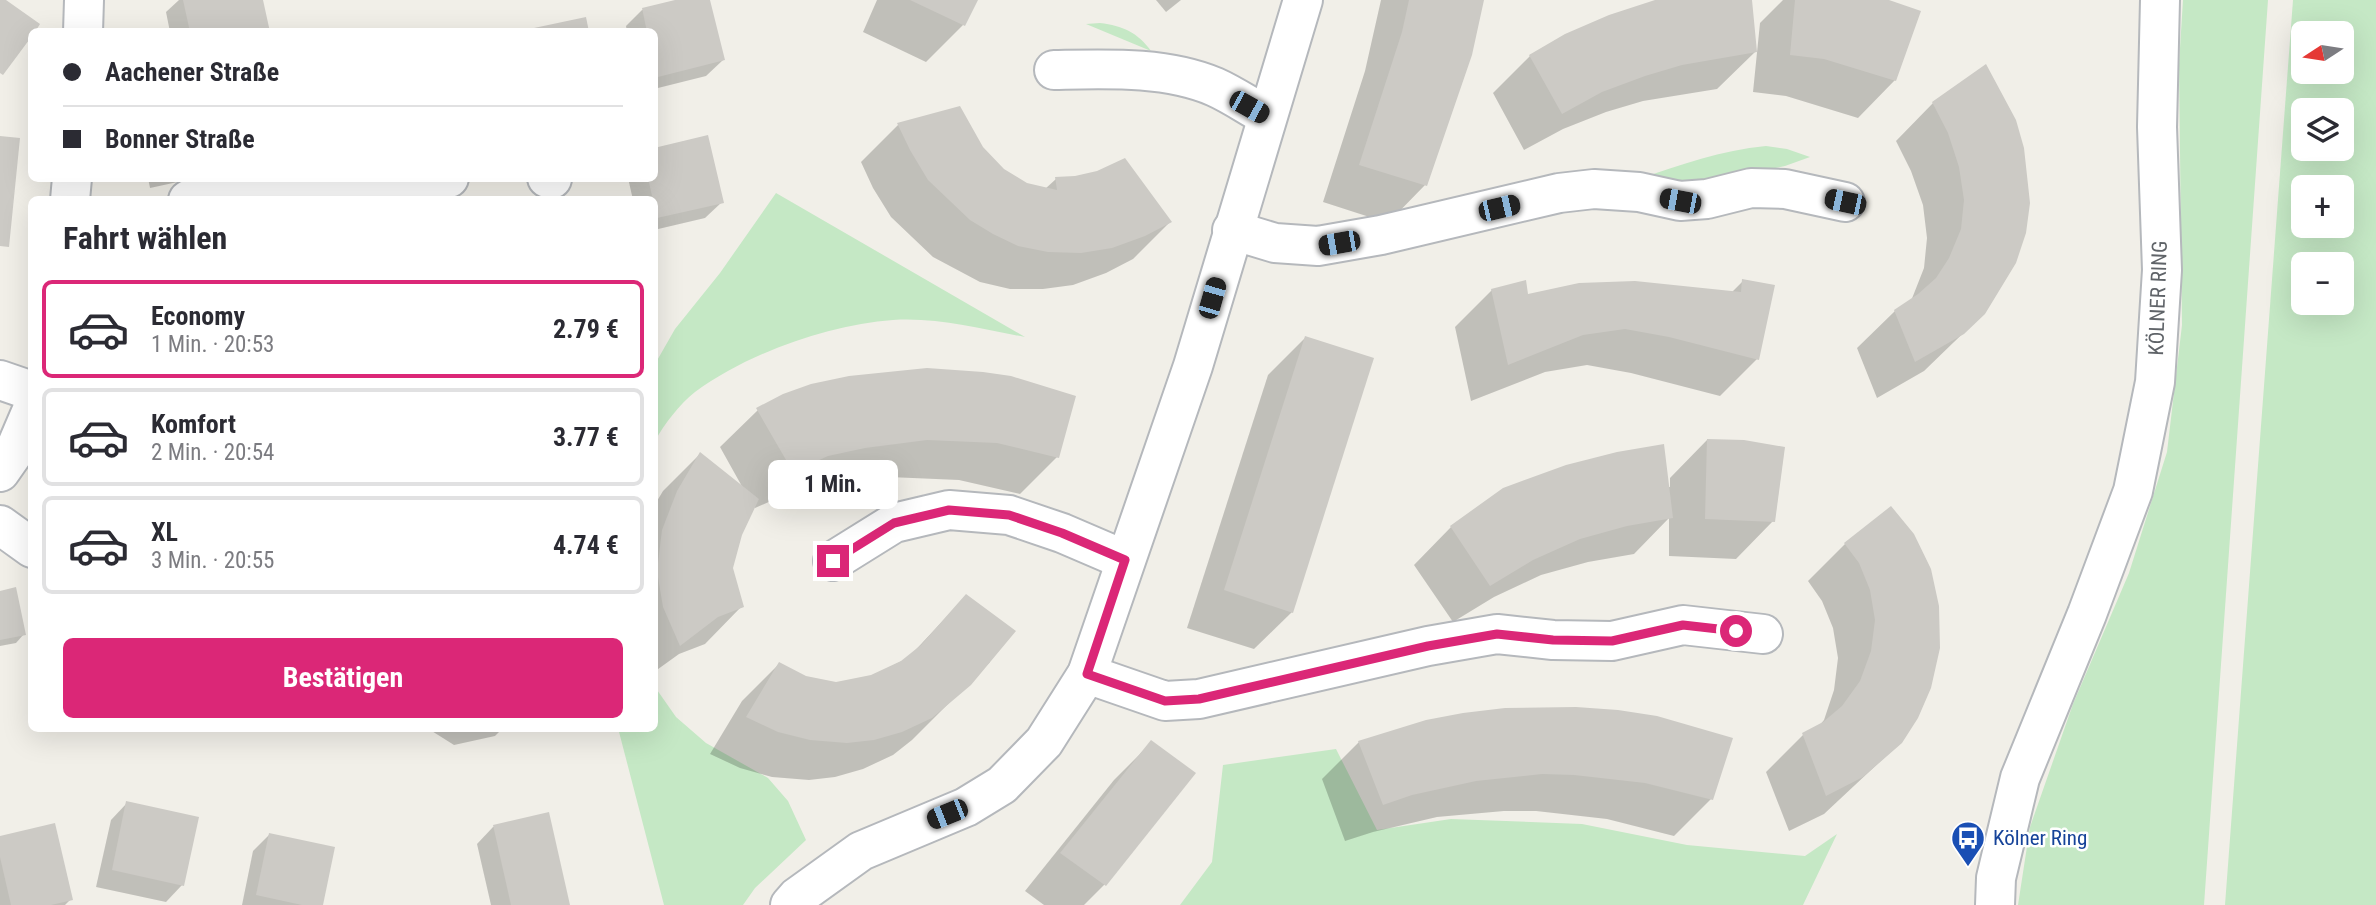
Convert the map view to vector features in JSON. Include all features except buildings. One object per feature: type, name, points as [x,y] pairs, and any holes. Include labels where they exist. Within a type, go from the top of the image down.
[{"type":"street","points":[[83,28],[84,0]]},
{"type":"street","points":[[790,905],[797,897],[862,850],[966,807],[1002,785],[1044,742],[1087,674],[1193,366],[1303,0]]},
{"type":"street","name":"KÖLNER RING","points":[[1995,905],[1996,878],[2020,778],[2087,614],[2133,491],[2155,382],[2162,270],[2157,127],[2160,0]]},
{"type":"street","points":[[1054,70],[1099,69],[1174,76],[1214,87],[1267,116]]},
{"type":"street","points":[[364,196],[430,182]]},
{"type":"street","points":[[208,196],[249,188],[293,185],[345,196]]},
{"type":"street","points":[[1232,230],[1275,243],[1318,246],[1381,235],[1559,193],[1594,189],[1639,192],[1680,201],[1707,199],[1751,188],[1785,189],[1845,202]]},
{"type":"street","points":[[0,380],[28,390]]},
{"type":"street","points":[[0,472],[14,452],[28,419]]},
{"type":"street","points":[[833,561],[894,523],[949,510],[1009,515],[1062,533],[1125,560]]},
{"type":"street","points":[[0,525],[28,545]]},
{"type":"street","points":[[1087,674],[1165,701],[1199,699],[1428,646],[1497,634],[1553,640],[1612,641],[1683,625],[1763,634]]},
{"type":"green space","points":[[2183,0],[2268,0],[2204,905],[2018,905],[2030,827],[2073,704],[2129,573],[2167,452],[2182,325],[2179,64]]},
{"type":"green space","points":[[2293,0],[2376,0],[2376,905],[2225,905],[2291,27],[2291,84],[2354,84],[2354,21],[2291,21]]},
{"type":"green space","points":[[1100,23],[1129,31],[1151,51],[1086,24]]},
{"type":"green space","points":[[1766,146],[1787,149],[1810,157],[1785,166],[1707,183],[1638,179],[1717,155]]},
{"type":"green space","points":[[776,193],[1025,337],[926,320],[868,323],[816,335],[764,353],[716,378],[683,403],[658,436],[658,359],[675,329],[720,273]]},
{"type":"green space","points":[[658,691],[676,717],[706,743],[768,778],[788,801],[806,840],[755,888],[743,905],[664,905],[619,732],[658,732]]},
{"type":"green space","points":[[1336,749],[1377,830],[1451,819],[1582,824],[1687,845],[1805,856],[1837,834],[1803,905],[1180,905],[1212,862],[1223,765]]},
{"type":"place","name":"Kölner Ring","points":[[1968,868]]},
{"type":"route","points":[[833,561],[894,523],[949,510],[1009,515],[1062,533],[1125,560],[1087,674],[1165,701],[1199,699],[1428,646],[1497,634],[1553,640],[1612,641],[1683,625],[1736,631]]}]
